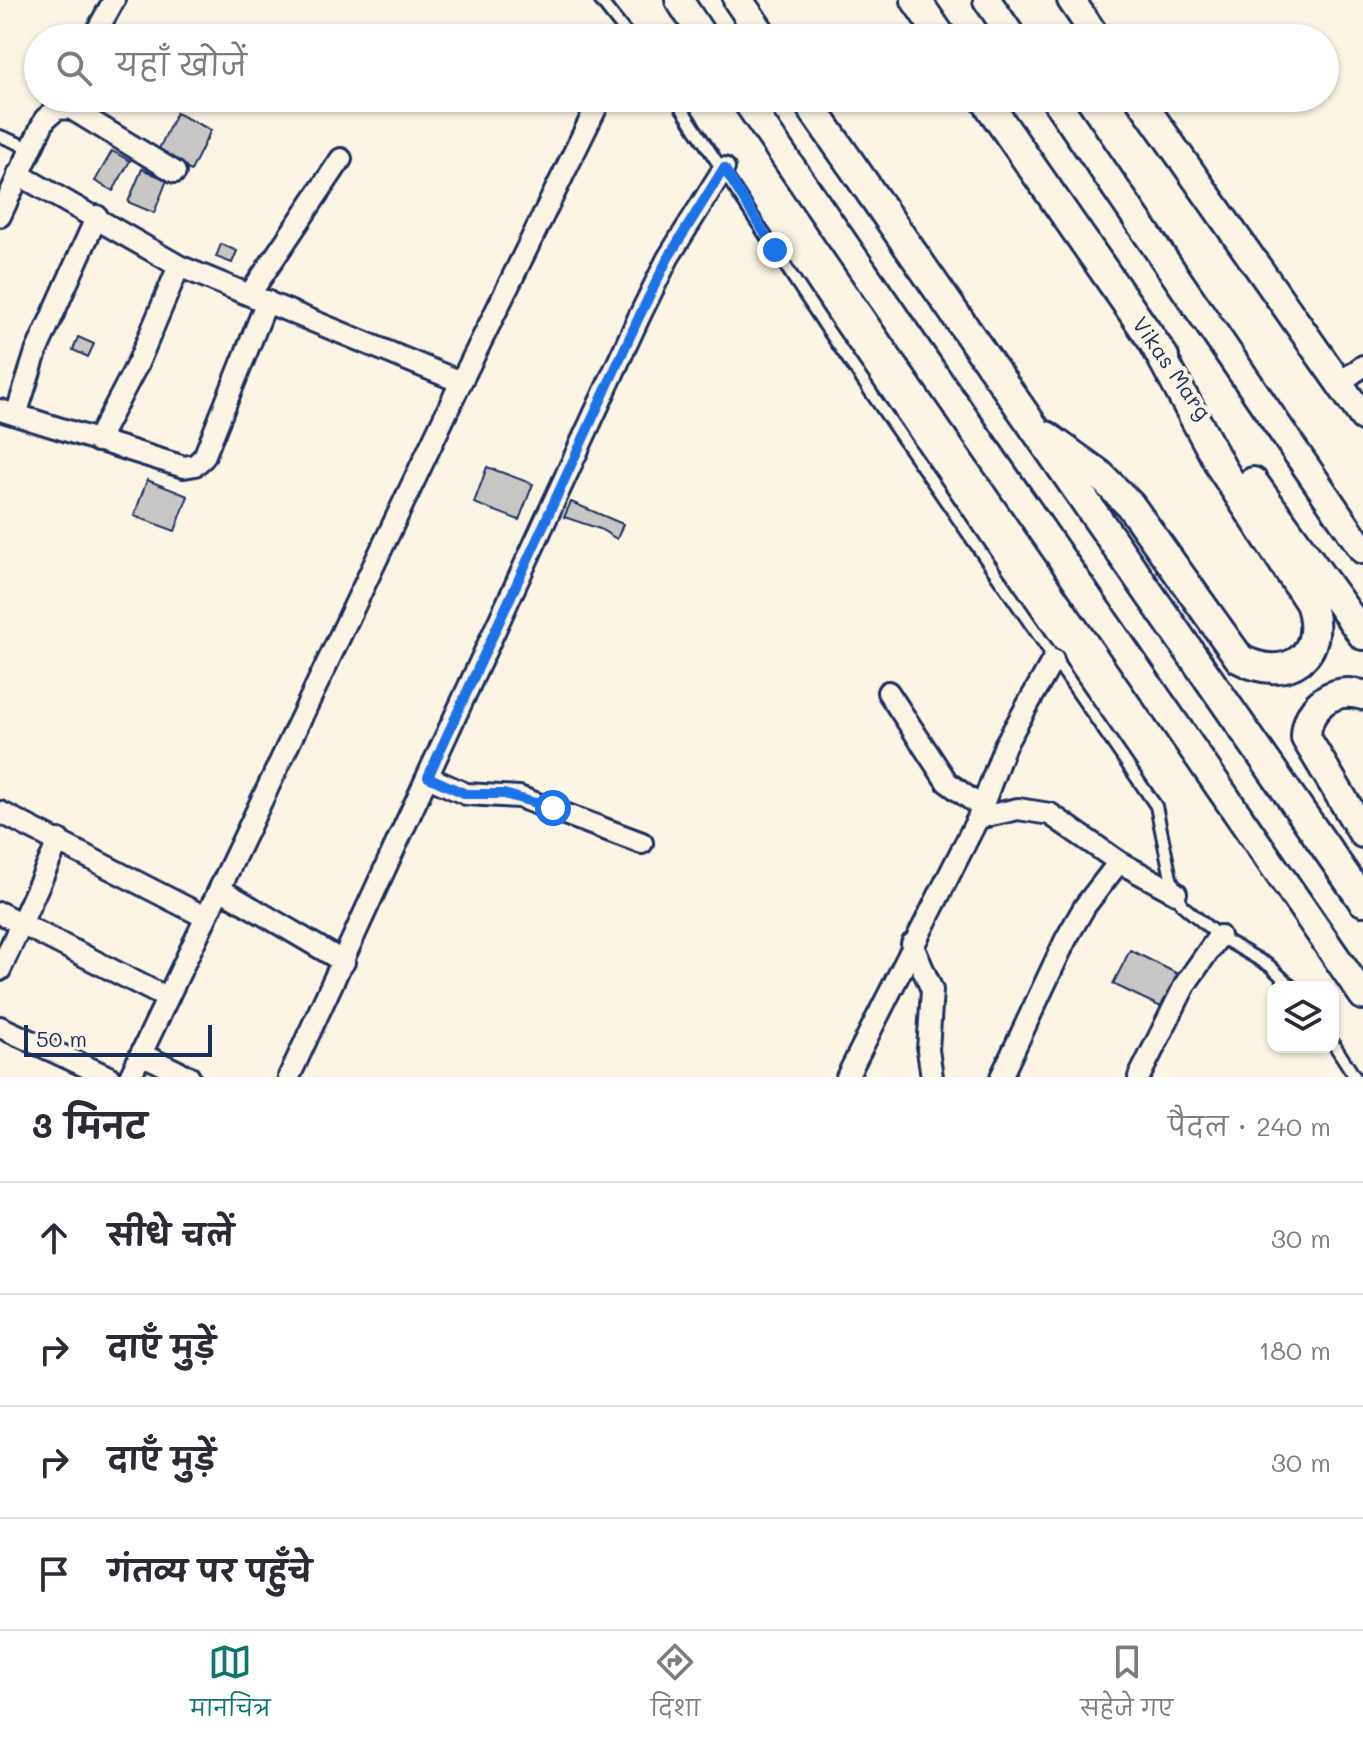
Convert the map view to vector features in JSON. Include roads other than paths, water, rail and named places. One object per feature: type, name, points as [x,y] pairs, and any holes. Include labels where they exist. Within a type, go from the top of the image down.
[{"type":"main road","points":[[738,0],[754,24]]},
{"type":"main road","points":[[916,0],[932,24]]},
{"type":"main road","points":[[815,112],[1363,901]]},
{"type":"main road","name":"Vikas Marg","points":[[994,112],[1363,635]]},
{"type":"main road","points":[[1028,423],[1099,474],[1130,505],[1240,659],[1258,668],[1276,670],[1292,665],[1315,641],[1317,623],[1310,603],[1222,469],[1153,341]]},
{"type":"main road","points":[[1363,695],[1343,693],[1314,707],[1306,722],[1306,738],[1363,833]]},
{"type":"street","points":[[101,24],[114,0]]},
{"type":"street","points":[[679,0],[695,24]]},
{"type":"street","points":[[987,0],[1003,24]]},
{"type":"street","points":[[1071,0],[1087,24]]},
{"type":"street","points":[[0,216],[30,148],[51,112]]},
{"type":"street","points":[[77,112],[175,172]]},
{"type":"street","points":[[130,1077],[461,382],[594,112]]},
{"type":"street","points":[[754,112],[1363,996]]},
{"type":"street","points":[[1064,112],[1363,550]]},
{"type":"street","points":[[1149,112],[1363,417]]},
{"type":"street","points":[[97,216],[8,412],[184,467],[195,465],[204,457],[259,297],[341,159]]},
{"type":"street","points":[[289,1077],[639,317],[668,258],[724,168]]},
{"type":"street","points":[[18,174],[97,216],[179,266],[461,382]]},
{"type":"street","points":[[97,441],[138,363],[179,266]]},
{"type":"street","points":[[1338,384],[1363,366]]},
{"type":"street","points":[[847,1077],[980,812],[1005,745],[1053,660]]},
{"type":"street","points":[[888,692],[947,782],[980,812],[1033,809],[1050,814],[1119,862],[1176,893]]},
{"type":"street","points":[[428,777],[466,794],[519,797],[642,843]]},
{"type":"street","points":[[0,812],[205,917]]},
{"type":"street","points":[[0,970],[59,840]]},
{"type":"street","points":[[1001,1077],[1066,939],[1085,906],[1119,862]]},
{"type":"street","points":[[220,889],[344,962]]},
{"type":"street","points":[[0,913],[167,998]]},
{"type":"street","points":[[1139,1077],[1186,983],[1219,936]]},
{"type":"street","points":[[912,944],[932,990],[928,1050],[932,1077]]},
{"type":"street","points":[[0,1027],[109,1077]]},
{"type":"street","points":[[141,1054],[189,1077]]},
{"type":"lane","points":[[600,0],[619,24]]},
{"type":"lane","points":[[685,112],[825,326],[1156,806],[1176,893],[1182,905],[1219,936],[1270,966],[1286,981]]},
{"type":"lane","points":[[0,136],[30,148]]},
{"type":"lane","points":[[1339,1052],[1355,1077]]}]
